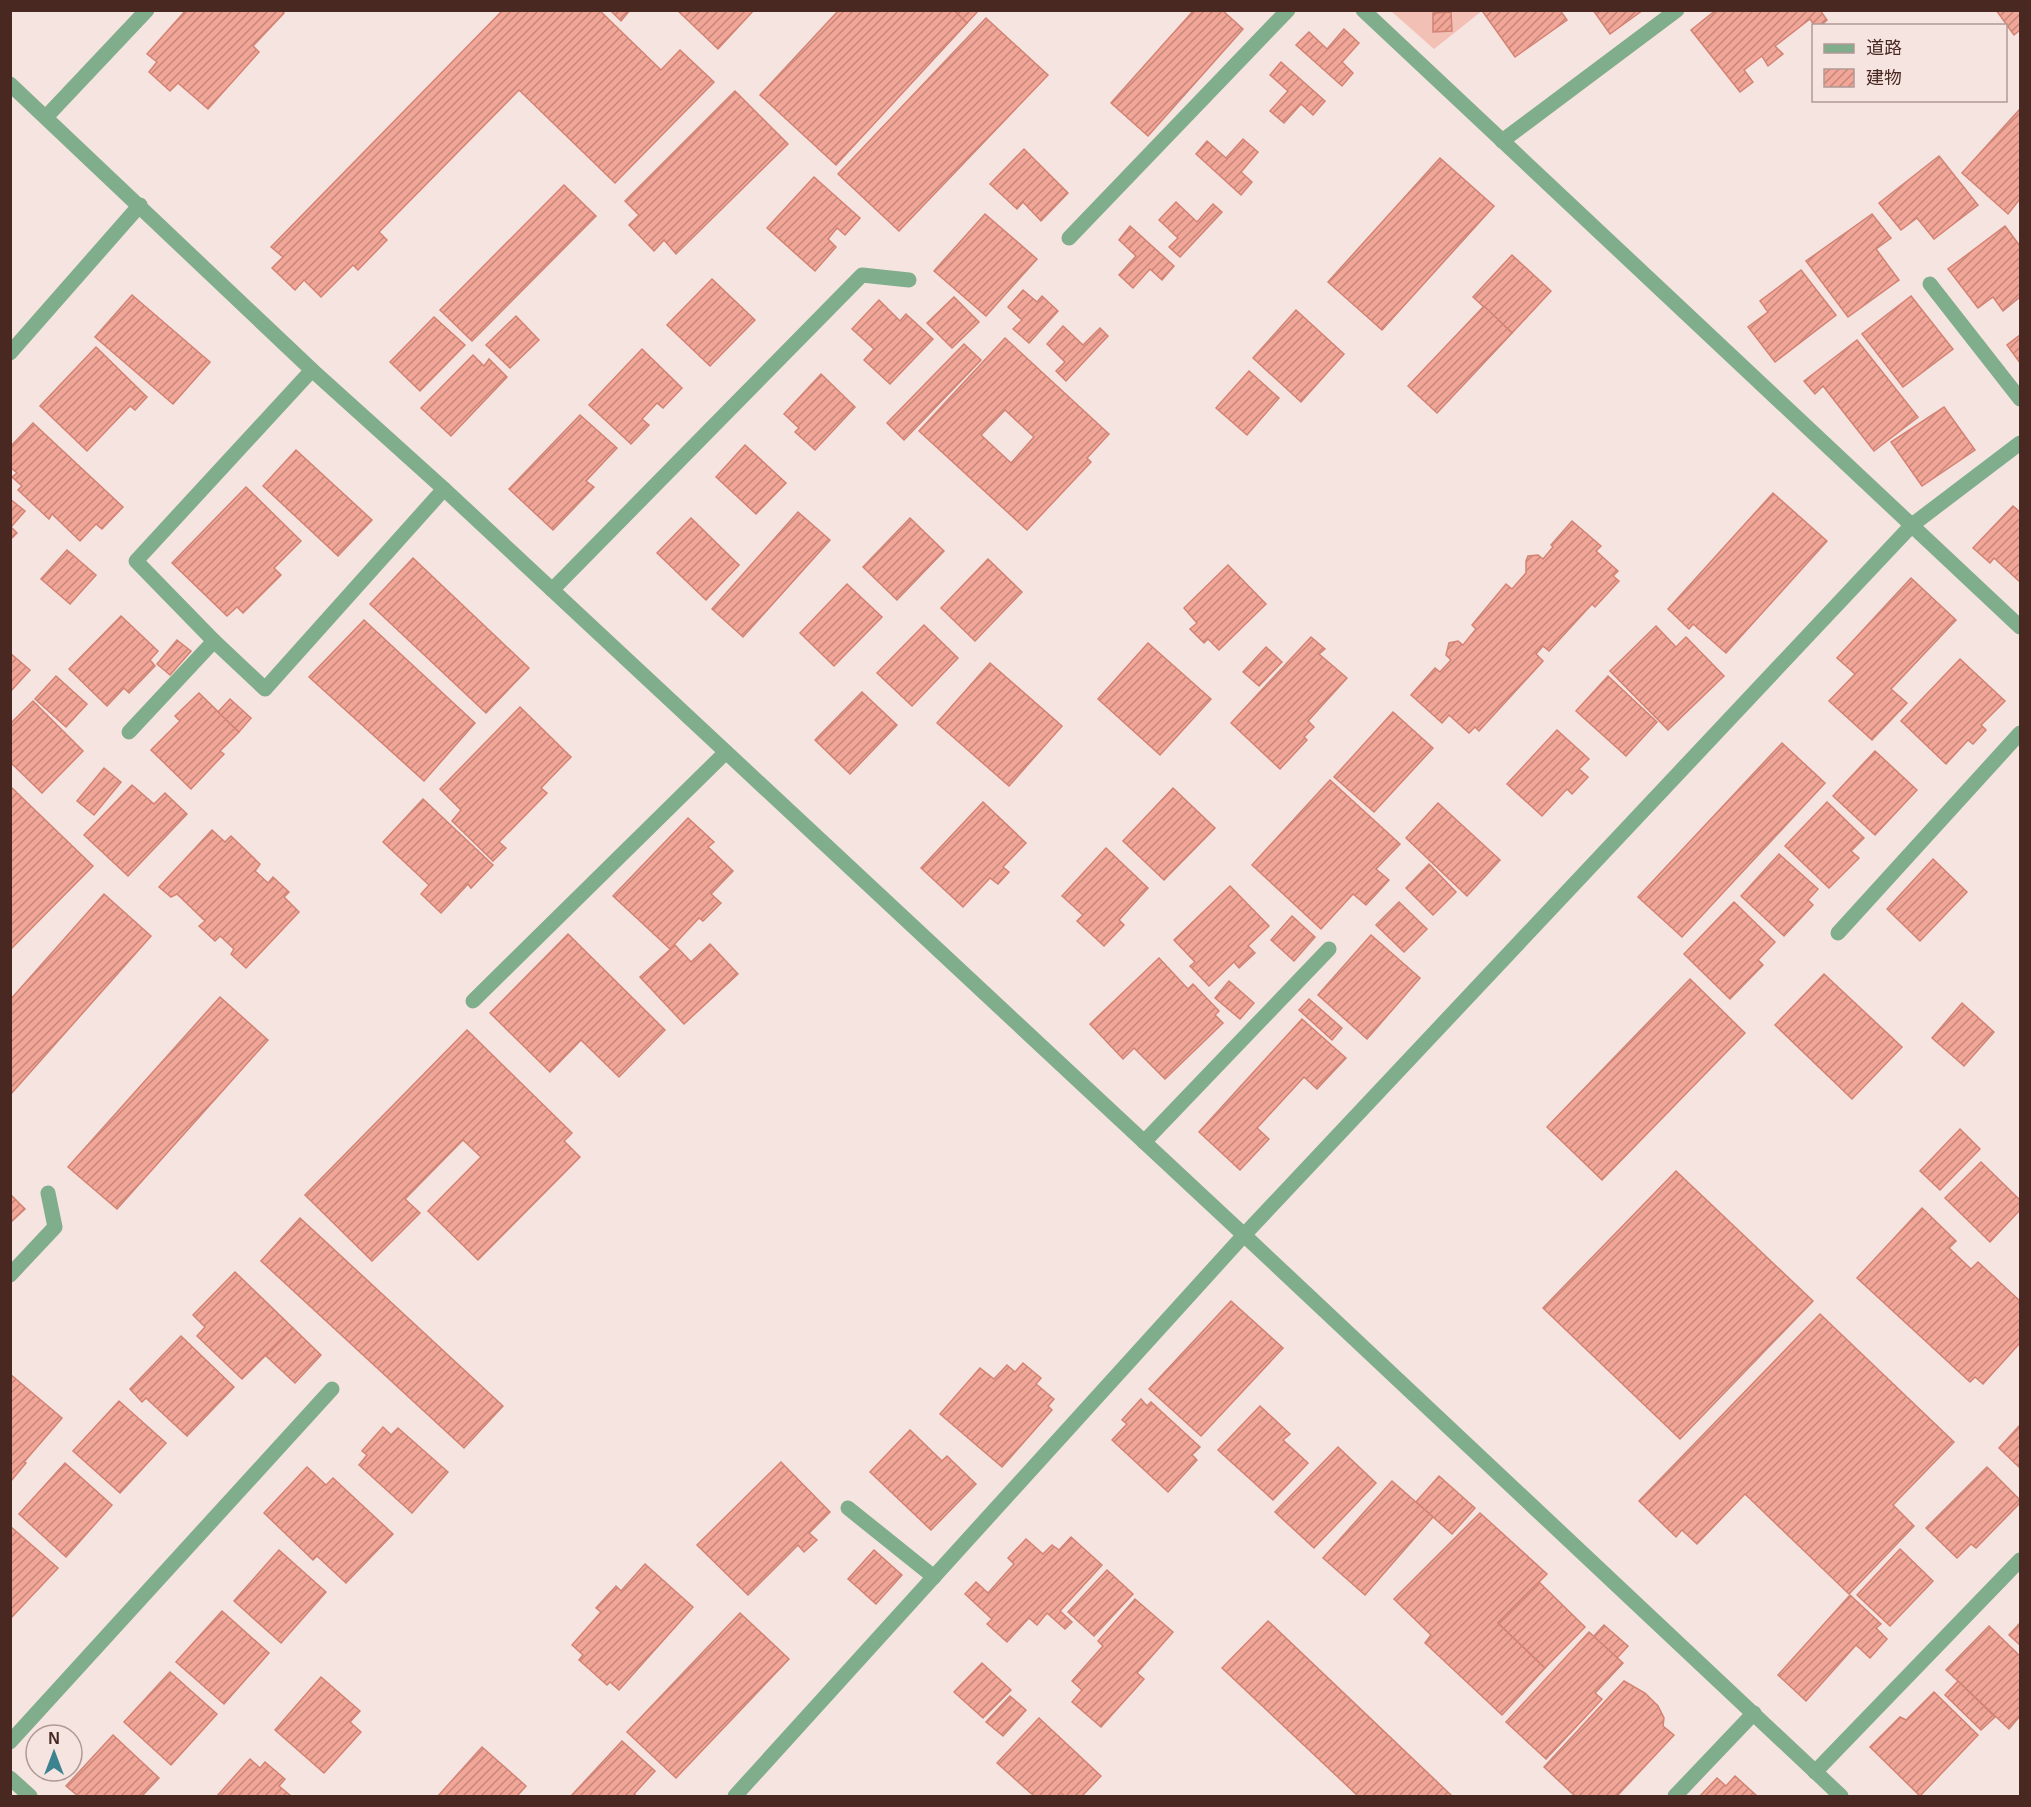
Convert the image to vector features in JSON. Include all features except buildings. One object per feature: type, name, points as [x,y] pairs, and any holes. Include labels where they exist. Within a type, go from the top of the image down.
[{"type":"street","points":[[46,117],[147,10]]},
{"type":"street","points":[[1069,238],[1288,10]]},
{"type":"street","points":[[1362,10],[2020,627]]},
{"type":"street","points":[[1502,141],[1677,10]]},
{"type":"street","points":[[10,84],[312,370],[444,489],[1244,1235],[1841,1797]]},
{"type":"street","points":[[10,353],[140,205]]},
{"type":"street","points":[[552,590],[862,275],[909,279]]},
{"type":"street","points":[[1930,284],[2020,399]]},
{"type":"street","points":[[312,370],[136,561],[214,641],[265,689],[444,489]]},
{"type":"street","points":[[735,1797],[1244,1235],[1912,525],[2020,443]]},
{"type":"street","points":[[129,732],[214,641]]},
{"type":"street","points":[[1838,933],[2020,733]]},
{"type":"street","points":[[473,1001],[726,752]]},
{"type":"street","points":[[1144,1142],[1329,949]]},
{"type":"street","points":[[10,1275],[55,1227],[48,1193]]},
{"type":"street","points":[[10,1742],[332,1389]]},
{"type":"street","points":[[848,1509],[934,1577]]},
{"type":"street","points":[[1815,1772],[2020,1560]]},
{"type":"street","points":[[1676,1797],[1754,1713]]},
{"type":"street","points":[[10,1778],[30,1797]]},
{"type":"shaded area","points":[[1391,11],[1482,11],[1434,49]]}]
